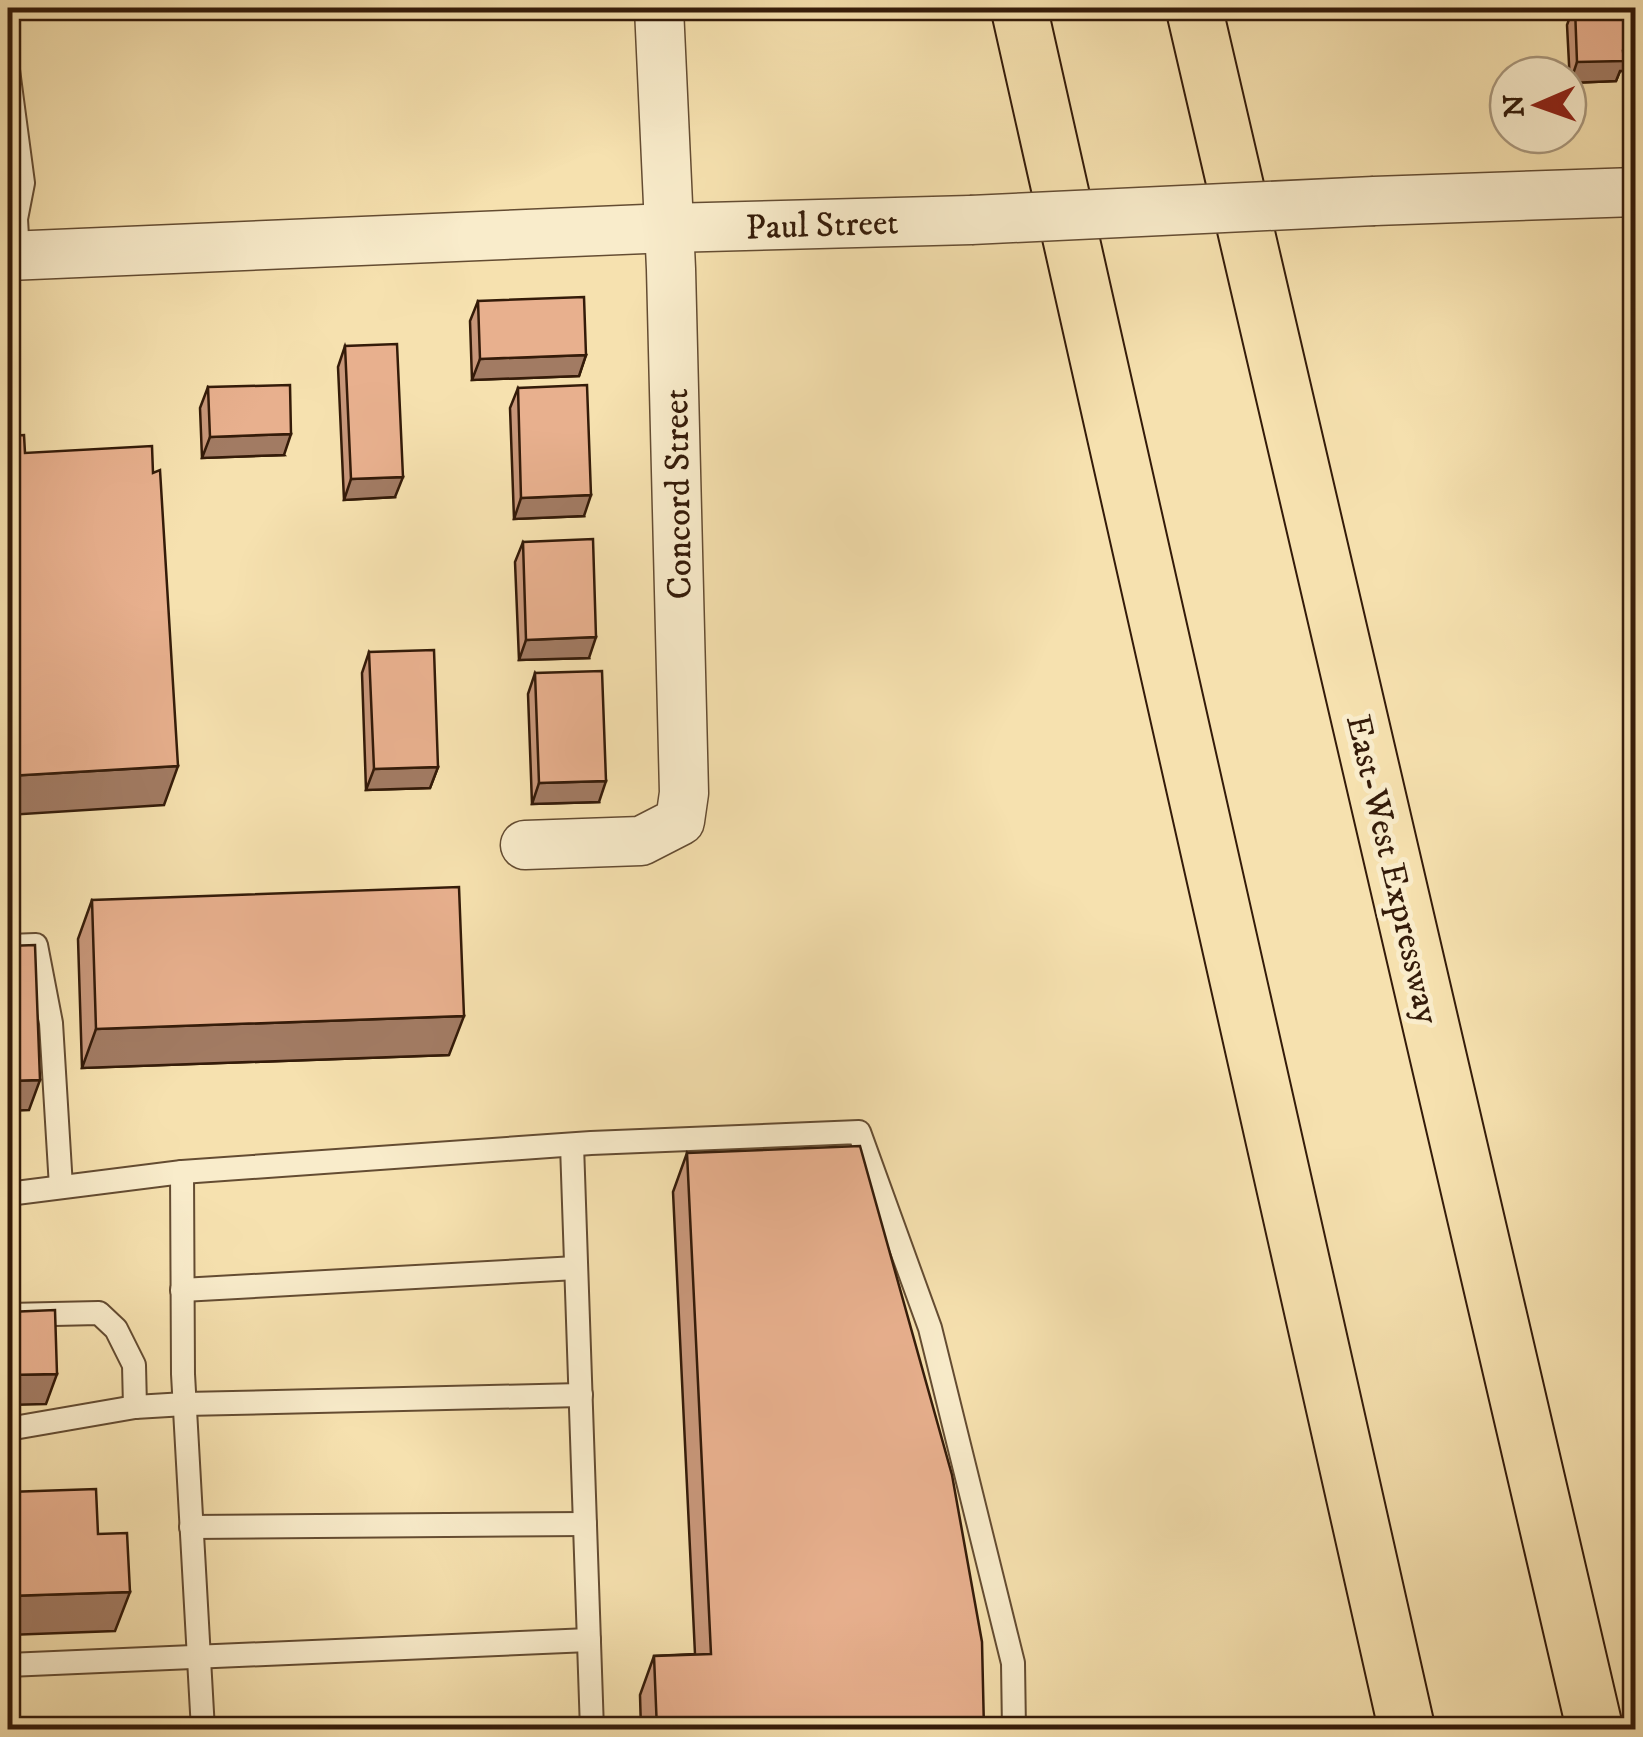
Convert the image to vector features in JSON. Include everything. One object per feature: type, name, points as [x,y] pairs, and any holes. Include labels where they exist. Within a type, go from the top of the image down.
[{"type":"highway","points":[[1019,8],[1408,1730]]},
{"type":"highway","name":"East-West Expressway","points":[[1194,8],[1595,1730]]},
{"type":"street","name":"Concord Street","points":[[525,845],[641,841],[680,821],[684,793],[669,228],[658,8]]},
{"type":"street","name":"Paul Street","points":[[13,255],[1636,192]]},
{"type":"lane","points":[[8,70],[23,183],[13,255]]},
{"type":"lane","points":[[8,946],[36,945],[51,1022],[61,1187]]},
{"type":"lane","points":[[8,1194],[182,1172],[572,1144],[859,1132],[930,1328],[1013,1663],[1014,1730]]},
{"type":"lane","points":[[572,1144],[592,1730]]},
{"type":"lane","points":[[182,1172],[185,1404],[202,1730]]},
{"type":"lane","points":[[182,1290],[576,1268]]},
{"type":"lane","points":[[8,1315],[99,1313],[116,1329],[134,1366],[135,1407]]},
{"type":"lane","points":[[8,1429],[135,1407],[185,1404],[580,1395]]},
{"type":"lane","points":[[192,1527],[585,1524]]},
{"type":"lane","points":[[8,1665],[589,1640]]},
{"type":"building","points":[[1575,8],[1636,8],[1636,50],[1623,51],[1624,61],[1588,62],[1588,55],[1577,55]]},
{"type":"building","points":[[584,297],[586,355],[480,359],[478,301]]},
{"type":"building","points":[[397,344],[403,477],[351,479],[345,346]]},
{"type":"building","points":[[290,385],[291,434],[210,437],[208,387]]},
{"type":"building","points":[[587,385],[591,495],[521,498],[518,388]]},
{"type":"building","points":[[24,435],[25,453],[152,446],[153,473],[160,470],[178,766],[8,776],[8,436]]},
{"type":"building","points":[[593,539],[596,637],[526,640],[523,542]]},
{"type":"building","points":[[434,650],[438,767],[374,769],[369,652]]},
{"type":"building","points":[[602,671],[606,781],[539,783],[535,673]]},
{"type":"building","points":[[459,887],[464,1016],[96,1029],[92,900]]},
{"type":"building","points":[[35,945],[40,1080],[8,1081],[8,946]]},
{"type":"building","points":[[860,1146],[952,1475],[982,1642],[984,1730],[657,1730],[654,1656],[711,1654],[687,1153]]},
{"type":"building","points":[[55,1310],[57,1374],[8,1375],[8,1312]]},
{"type":"building","points":[[96,1489],[98,1534],[127,1533],[130,1592],[8,1596],[8,1492]]}]
